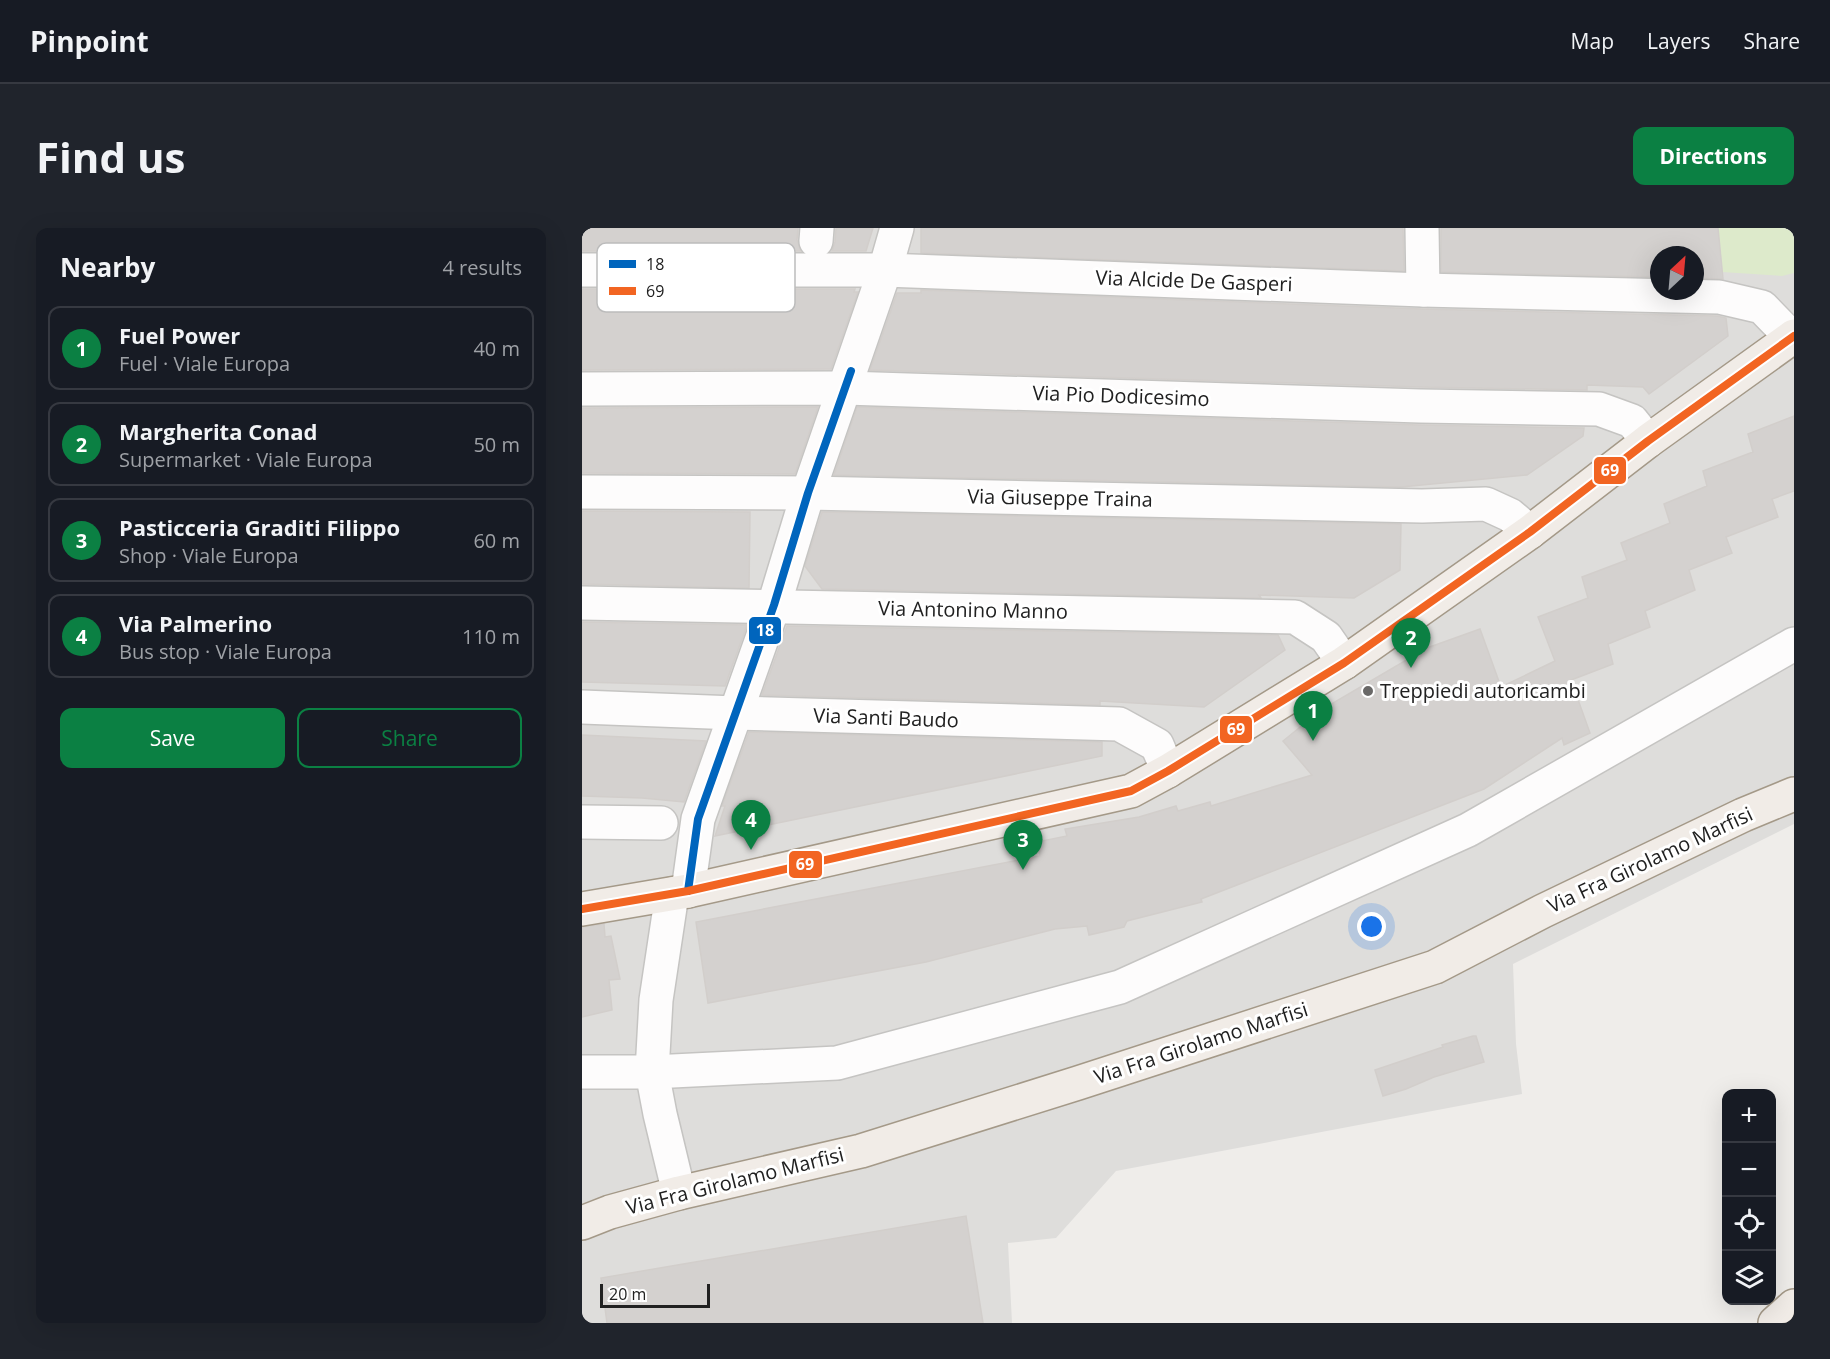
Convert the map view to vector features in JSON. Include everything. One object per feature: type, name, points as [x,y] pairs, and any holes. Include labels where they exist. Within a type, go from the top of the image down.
[{"type":"main road","points":[[582,909],[680,893],[1131,791],[1168,771],[1344,663],[1530,532],[1648,441],[1793,337]]},
{"type":"main road","name":"Via Fra Girolamo Marfisi","points":[[582,1223],[610,1212],[679,1193],[861,1151],[1435,967],[1543,910],[1743,815],[1794,794]]},
{"type":"main road","points":[[1775,1323],[1794,1306]]},
{"type":"street","points":[[679,1193],[652,1072],[656,1000],[680,893],[698,819],[774,605],[808,493],[885,270],[897,228]]},
{"type":"street","points":[[1422,228],[1423,290]]},
{"type":"street","name":"Via Alcide De Gasperi","points":[[795,270],[885,270],[1423,290],[1719,297],[1762,307],[1793,337]]},
{"type":"street","name":"Via Pio Dodicesimo","points":[[582,389],[845,388],[1599,409],[1632,421],[1648,441]]},
{"type":"street","name":"Via Giuseppe Traina","points":[[582,492],[808,493],[1422,506],[1486,504],[1510,515],[1530,532]]},
{"type":"street","name":"Via Antonino Manno","points":[[582,603],[1295,617],[1326,637],[1344,663]]},
{"type":"street","points":[[582,1072],[652,1072],[837,1063],[1120,987],[1468,830],[1794,644]]},
{"type":"street","name":"Via Santi Baudo","points":[[582,707],[1119,724],[1157,745],[1168,771]]},
{"type":"street","points":[[582,822],[661,823]]},
{"type":"shaded area","points":[[582,228],[1794,228],[1794,824],[1513,964],[1516,1044],[1522,1094],[1116,1171],[1056,1238],[1008,1243],[1012,1323],[582,1323]]},
{"type":"green space","points":[[1718,228],[1794,228],[1794,273],[1782,276],[1722,272]]},
{"type":"building","points":[[582,228],[798,228],[797,240],[801,251],[795,251],[795,243],[597,243],[597,251],[582,251]]},
{"type":"building","points":[[836,228],[873,228],[866,251],[832,251]]},
{"type":"building","points":[[921,228],[1403,228],[1404,271],[921,253]]},
{"type":"building","points":[[1441,228],[1718,228],[1723,279],[1704,278],[1704,246],[1650,246],[1650,277],[1441,272]]},
{"type":"building","points":[[582,289],[597,289],[597,312],[795,312],[795,289],[855,289],[854,292],[858,292],[831,369],[582,370]]},
{"type":"building","points":[[921,290],[1422,309],[1717,316],[1726,318],[1728,336],[1649,394],[1643,387],[1587,385],[1587,390],[1420,387],[870,370],[897,293],[921,293]]},
{"type":"building","points":[[818,407],[795,474],[582,473],[582,408]]},
{"type":"building","points":[[857,407],[1584,428],[1583,436],[1527,475],[1401,487],[834,475]]},
{"type":"building","points":[[1794,416],[1794,491],[1772,499],[1778,517],[1726,537],[1732,553],[1689,570],[1695,590],[1645,611],[1650,627],[1608,644],[1613,664],[1571,680],[1590,733],[1564,745],[1562,738],[1484,789],[1201,899],[1202,902],[1127,921],[1124,927],[1089,935],[1087,926],[1055,929],[926,962],[708,1003],[696,922],[1040,856],[1037,842],[1067,836],[1065,829],[1139,817],[1176,806],[1178,811],[1210,802],[1211,806],[1312,775],[1283,741],[1321,710],[1427,648],[1480,629],[1501,687],[1555,661],[1538,617],[1588,598],[1582,577],[1627,560],[1621,543],[1670,523],[1664,504],[1707,486],[1703,471],[1753,452],[1748,434]]},
{"type":"building","points":[[582,511],[750,512],[749,588],[582,584]]},
{"type":"building","points":[[822,512],[1401,524],[1400,570],[1354,598],[822,589],[805,566]]},
{"type":"building","points":[[582,622],[747,625],[725,686],[582,682]]},
{"type":"building","points":[[787,626],[1278,635],[1285,650],[1204,707],[1100,701],[1100,705],[762,695]]},
{"type":"building","points":[[749,732],[1102,742],[1102,756],[715,836],[725,806],[722,806]]},
{"type":"building","points":[[582,735],[706,741],[684,802],[582,796]]},
{"type":"building","points":[[604,924],[605,937],[611,936],[620,979],[609,980],[612,1010],[582,1017],[582,927]]},
{"type":"building","points":[[1476,1036],[1484,1062],[1383,1096],[1375,1070]]},
{"type":"building","points":[[966,1216],[983,1323],[607,1323],[601,1278]]},
{"type":"transit line","name":"69","points":[[582,909],[688,891],[1131,791],[1168,771],[1344,663],[1530,532],[1648,441],[1794,336]]},
{"type":"transit line","name":"18","points":[[688,891],[698,819],[774,605],[808,493],[851,371]]},
{"type":"place","name":"Margherita Conad","points":[[1411,668]]},
{"type":"place","name":"Treppiedi autoricambi","points":[[1368,691]]},
{"type":"place","name":"Fuel Power","points":[[1313,741]]},
{"type":"place","name":"Via Palmerino","points":[[751,850]]},
{"type":"place","name":"Pasticceria Graditi Filippo","points":[[1023,870]]}]
